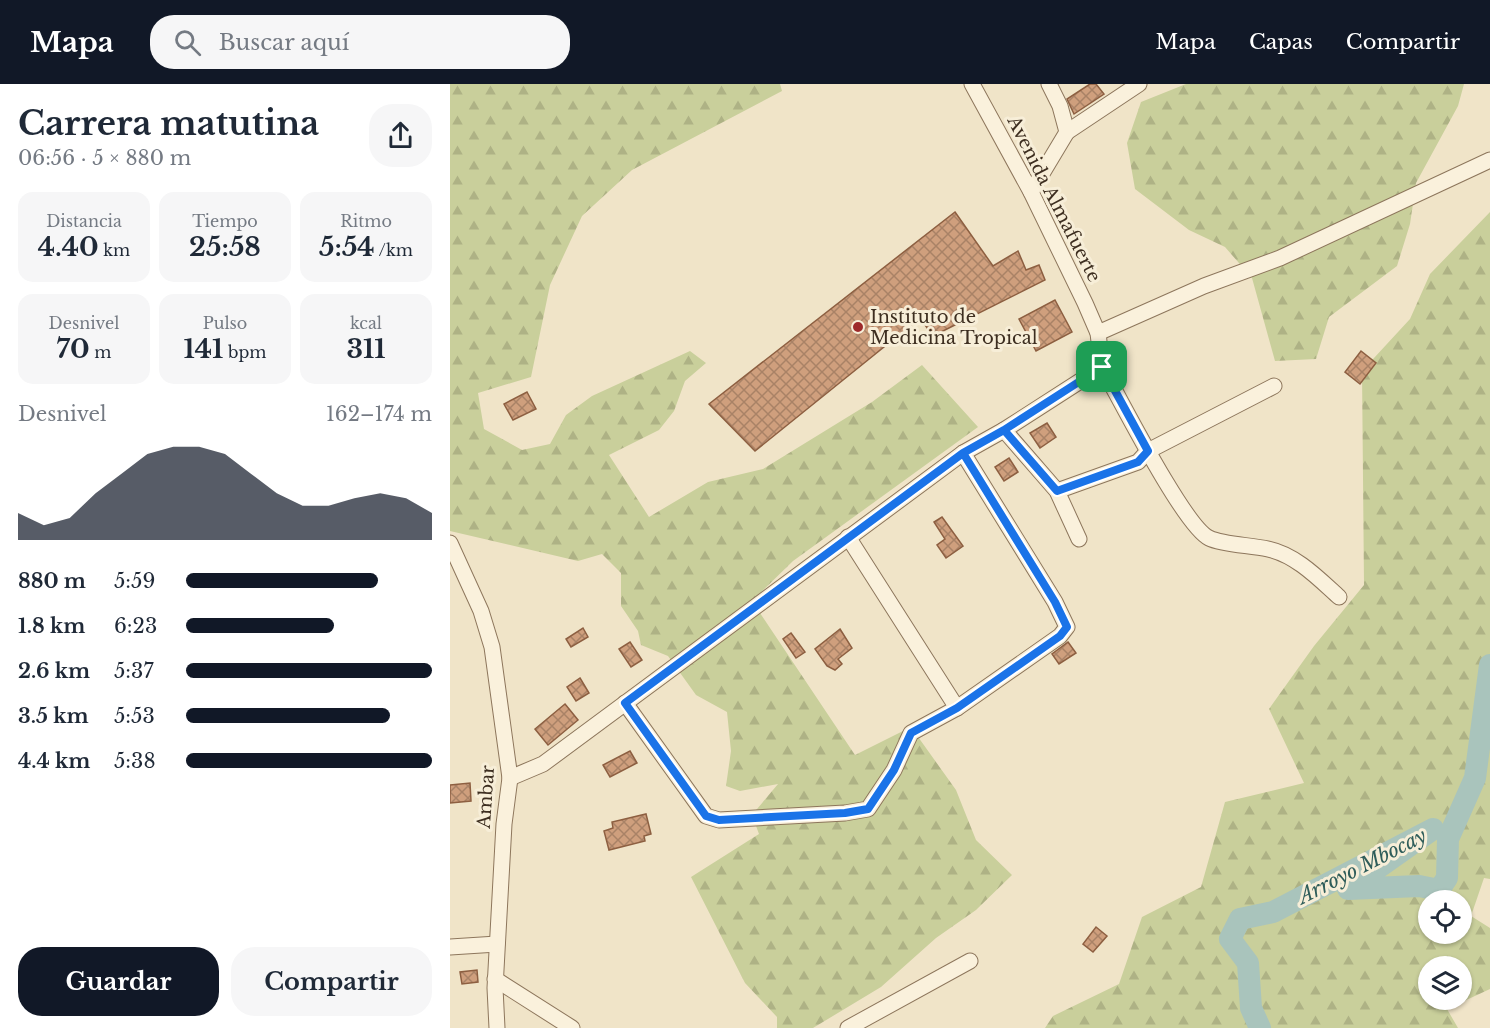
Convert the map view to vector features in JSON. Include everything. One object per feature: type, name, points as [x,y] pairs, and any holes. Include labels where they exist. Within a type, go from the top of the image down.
[{"type":"street","name":"Avenida Almafuerte","points":[[972,84],[1031,192],[1098,333],[1102,367]]},
{"type":"street","points":[[1049,84],[1060,106],[1067,132]]},
{"type":"street","points":[[1031,192],[1067,132],[1139,84]]},
{"type":"street","points":[[1098,333],[1204,286],[1280,258],[1490,160]]},
{"type":"street","points":[[510,778],[543,764],[963,453],[1004,430],[1102,367],[1148,451],[1193,523],[1209,538],[1271,549],[1307,567],[1339,597]]},
{"type":"street","points":[[1057,491],[1138,462],[1148,451],[1274,386]]},
{"type":"street","points":[[1004,430],[1057,491],[1079,539]]},
{"type":"street","points":[[625,703],[706,816],[719,820],[845,813],[868,809],[894,770],[911,733],[957,708],[1060,636],[1067,627],[1055,602],[963,453]]},
{"type":"street","points":[[848,537],[957,708]]},
{"type":"street","name":"Ambar","points":[[450,543],[481,611],[492,647],[510,778],[504,824],[495,979],[497,1028]]},
{"type":"street","points":[[450,946],[497,945]]},
{"type":"street","points":[[848,1028],[970,961]]},
{"type":"street","points":[[495,979],[572,1028]]},
{"type":"green space","points":[[450,84],[780,84],[782,91],[632,170],[582,216],[550,285],[531,377],[478,393],[484,429],[522,450],[550,444],[566,415],[592,396],[690,351],[706,363],[685,381],[674,411],[659,430],[609,455],[649,517],[708,482],[763,469],[872,402],[922,365],[978,427],[793,561],[752,601],[855,755],[911,727],[956,790],[976,840],[1012,875],[976,910],[936,938],[881,987],[813,1028],[777,1028],[777,1017],[745,983],[691,877],[759,834],[752,815],[778,784],[740,791],[726,786],[731,751],[727,712],[696,695],[668,656],[641,645],[638,631],[621,606],[621,573],[602,554],[578,561],[450,531]]},
{"type":"green space","points":[[1186,84],[1464,84],[1458,106],[1416,183],[1410,224],[1397,266],[1329,317],[1316,359],[1275,361],[1252,278],[1225,247],[1189,230],[1135,189],[1127,143],[1141,102]]},
{"type":"green space","points":[[1490,212],[1490,879],[1484,878],[1472,913],[1472,890],[1418,890],[1418,944],[1472,944],[1472,917],[1490,928],[1490,989],[1472,997],[1472,956],[1418,956],[1418,1010],[1448,1010],[1458,1028],[1045,1028],[1053,1016],[1119,984],[1142,917],[1201,887],[1225,802],[1304,783],[1269,709],[1314,646],[1364,585],[1362,371],[1410,319],[1430,274]]},
{"type":"building","points":[[1090,84],[1096,84],[1104,94],[1074,114],[1067,99]]},
{"type":"building","name":"Instituto de Medicina Tropical","points":[[955,212],[993,266],[1018,251],[1026,270],[1039,265],[1045,280],[933,336],[920,318],[755,451],[709,404]]},
{"type":"building","points":[[1055,300],[1072,332],[1036,351],[1019,319]]},
{"type":"building","points":[[1361,351],[1376,363],[1360,384],[1345,372]]},
{"type":"building","points":[[527,392],[536,409],[513,420],[504,404]]},
{"type":"building","points":[[1047,423],[1056,437],[1040,448],[1030,433]]},
{"type":"building","points":[[1009,458],[1018,472],[1004,481],[995,467]]},
{"type":"building","points":[[942,517],[963,546],[946,558],[937,545],[945,539],[934,522]]},
{"type":"building","points":[[583,628],[588,637],[571,647],[566,639]]},
{"type":"building","points":[[840,629],[852,648],[838,659],[842,664],[835,670],[827,666],[815,649]]},
{"type":"building","points":[[791,633],[805,652],[796,658],[783,639]]},
{"type":"building","points":[[630,642],[642,660],[631,667],[619,649]]},
{"type":"building","points":[[1068,642],[1076,653],[1059,664],[1052,654]]},
{"type":"building","points":[[580,678],[589,693],[576,701],[567,687]]},
{"type":"building","points":[[565,704],[578,720],[548,745],[535,729]]},
{"type":"building","points":[[630,751],[637,763],[610,777],[603,765]]},
{"type":"building","points":[[470,783],[471,801],[450,803],[450,785]]},
{"type":"building","points":[[646,814],[651,834],[644,836],[645,841],[609,850],[604,831],[613,828],[612,822]]},
{"type":"building","points":[[1096,927],[1107,936],[1093,952],[1083,944]]},
{"type":"building","points":[[477,970],[478,982],[462,984],[460,972]]},
{"type":"waterway","name":"Arroyo Mbocay","points":[[1260,1028],[1251,1008],[1248,963],[1230,939],[1240,919],[1273,912],[1433,829],[1348,889],[1419,886],[1439,890],[1447,878],[1448,839],[1475,778],[1490,665]]},
{"type":"place","name":"Instituto de Medicina Tropical","points":[[858,327]]},
{"type":"route","points":[[1102,367],[1004,430],[963,453],[1055,602],[1067,627],[1060,636],[957,708],[911,733],[894,770],[868,809],[845,813],[719,820],[706,816],[625,703],[963,453],[1004,430],[1057,491],[1138,462],[1148,451],[1102,367]]}]
